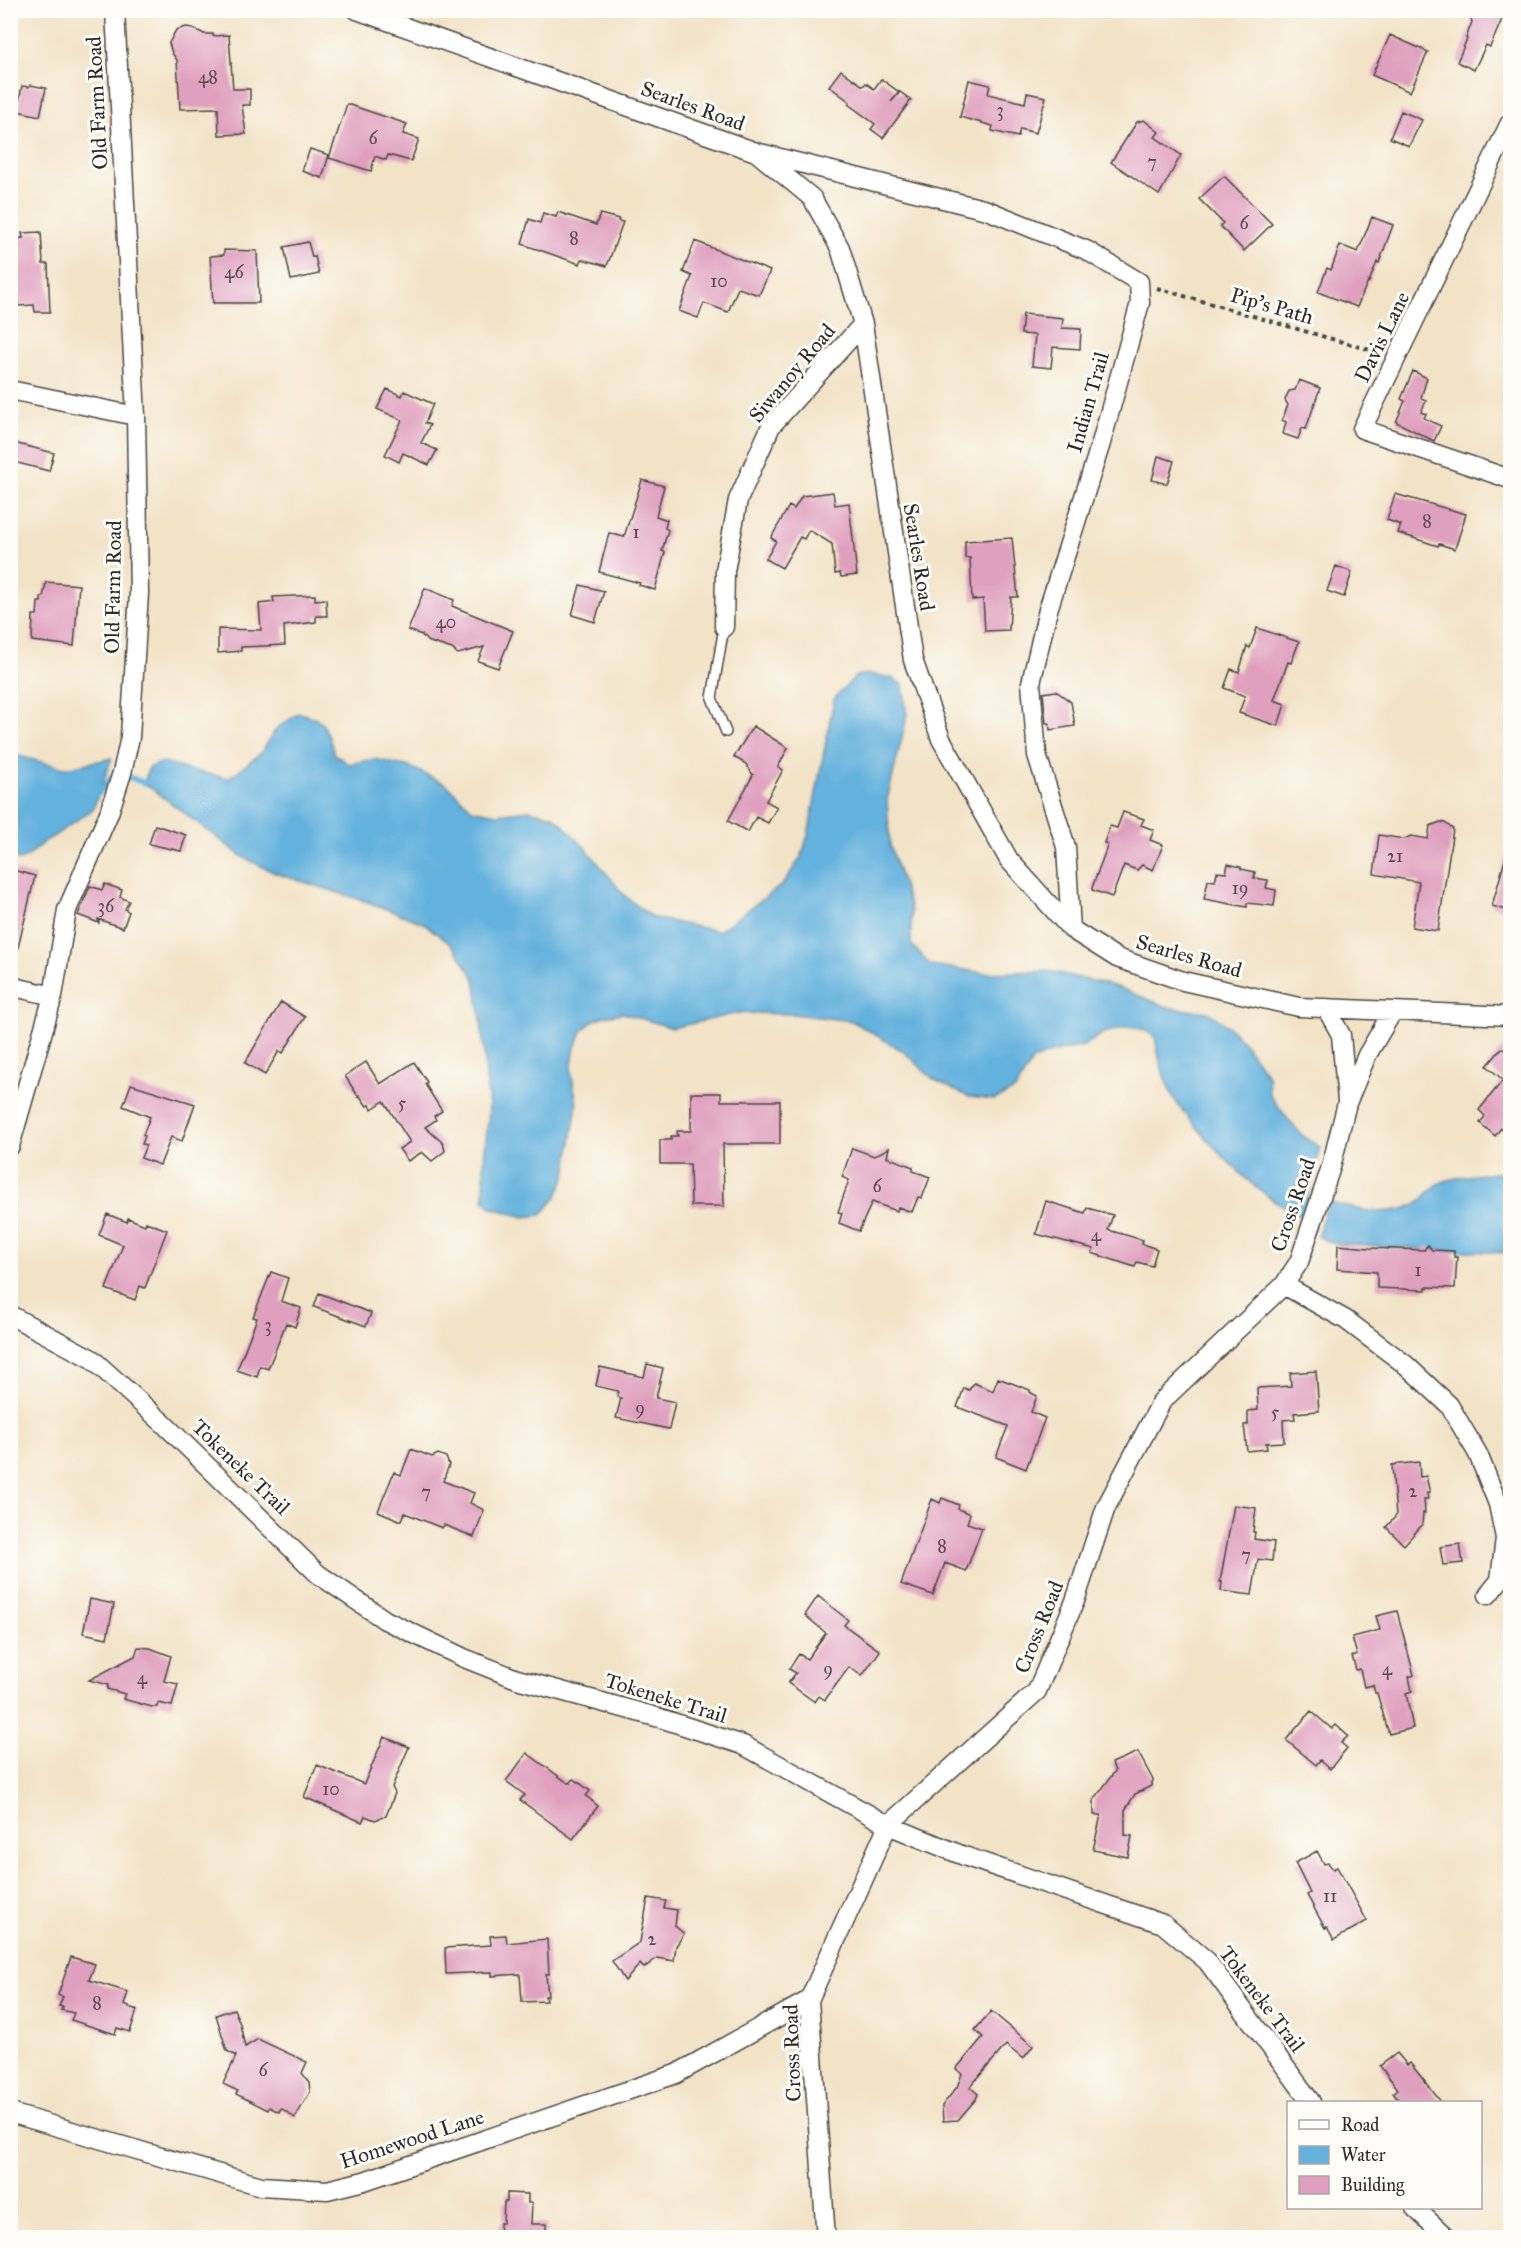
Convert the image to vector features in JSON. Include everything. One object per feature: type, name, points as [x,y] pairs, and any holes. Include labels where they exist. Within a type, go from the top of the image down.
[{"type":"street","name":"Old Farm Road","points":[[10,1146],[53,996],[67,910],[109,813],[122,773],[130,737],[139,594],[136,416],[115,10]]},
{"type":"street","name":"Searles Road","points":[[357,10],[756,152],[812,198],[840,248],[863,324],[913,660],[941,739],[1009,860],[1071,929],[1117,958],[1183,981],[1299,1007],[1510,1016]]},
{"type":"street","name":"Davis Lane","points":[[1510,123],[1362,429],[1510,479]]},
{"type":"street","points":[[756,152],[987,210],[1086,250],[1139,282]]},
{"type":"street","name":"Indian Trail","points":[[1071,929],[1066,847],[1037,754],[1031,682],[1048,610],[1101,443],[1140,303],[1139,282]]},
{"type":"street","name":"Siwanoy Road","points":[[724,627],[725,571],[738,501],[771,426],[863,324]]},
{"type":"street","points":[[10,390],[136,416]]},
{"type":"street","points":[[10,986],[53,996]]},
{"type":"street","name":"Cross Road","points":[[1326,1008],[1341,1035],[1347,1103]]},
{"type":"street","name":"Cross Road","points":[[826,2238],[809,2000],[888,1825],[1037,1691],[1075,1601],[1106,1507],[1162,1401],[1284,1285],[1299,1262],[1331,1167],[1347,1103],[1367,1055],[1393,1011]]},
{"type":"street","points":[[1284,1285],[1346,1320],[1406,1365],[1449,1405],[1478,1454],[1498,1504],[1505,1538],[1500,1580],[1488,1595]]},
{"type":"street","name":"Tokeneke Trail","points":[[10,1315],[93,1359],[163,1423],[318,1574],[385,1620],[464,1658],[517,1679],[660,1718],[743,1745],[888,1825],[964,1856],[1162,1924],[1207,1960],[1310,2101]]},
{"type":"street","name":"Homewood Lane","points":[[10,2113],[261,2186],[327,2190],[364,2181],[676,2074],[809,2000]]},
{"type":"street","points":[[1416,2209],[1447,2238]]},
{"type":"lane","points":[[724,627],[712,698],[726,732]]},
{"type":"path","name":"Pip's Path","points":[[1139,282],[1396,358]]},
{"type":"water","points":[[869,674],[892,678],[903,685],[907,717],[887,800],[890,845],[911,910],[911,944],[930,965],[985,973],[1049,971],[1114,986],[1170,1008],[1208,1012],[1228,1026],[1245,1044],[1268,1076],[1269,1094],[1303,1136],[1320,1147],[1306,1205],[1300,1216],[1285,1208],[1246,1179],[1188,1118],[1167,1085],[1155,1037],[1143,1029],[1126,1027],[1104,1033],[1083,1046],[1051,1053],[1033,1060],[1015,1090],[994,1100],[969,1097],[933,1079],[903,1051],[852,1021],[793,1014],[739,1013],[672,1028],[623,1013],[604,1016],[593,1021],[583,1030],[575,1047],[571,1070],[577,1104],[566,1176],[557,1196],[541,1215],[525,1217],[492,1208],[484,1200],[484,1160],[489,1109],[481,1020],[475,979],[454,947],[423,923],[368,902],[275,873],[243,857],[144,783],[149,767],[163,762],[184,769],[229,778],[261,753],[276,729],[299,713],[308,715],[324,726],[334,754],[349,764],[374,759],[410,767],[446,784],[472,809],[497,814],[529,810],[554,816],[585,847],[625,896],[653,918],[719,931],[783,884],[801,857],[808,835],[834,699],[856,676]]},
{"type":"water","points":[[11,754],[65,768],[112,758],[93,809],[43,842],[30,855],[21,860],[11,859]]},
{"type":"water","points":[[1510,1172],[1510,1253],[1342,1244],[1317,1236],[1328,1202],[1371,1211],[1393,1211],[1418,1203],[1435,1187],[1451,1179]]},
{"type":"building","points":[[1467,10],[1506,10],[1490,47],[1486,45],[1474,70],[1457,62],[1472,22]]},
{"type":"building","points":[[186,27],[204,34],[213,34],[213,36],[229,35],[233,89],[250,89],[250,105],[242,105],[246,134],[219,135],[218,108],[180,109],[177,60],[169,43],[176,30]]},
{"type":"building","points":[[1390,35],[1428,52],[1410,92],[1372,75]]},
{"type":"building","points":[[841,70],[863,86],[866,83],[874,89],[881,79],[899,92],[891,102],[900,92],[911,100],[883,138],[871,129],[875,124],[829,86]]},
{"type":"building","points":[[969,80],[990,85],[988,94],[1025,103],[1027,93],[1046,97],[1036,133],[1020,129],[1018,137],[992,131],[993,126],[960,117]]},
{"type":"building","points":[[30,85],[46,88],[40,116],[17,111],[22,86],[29,87]]},
{"type":"building","points":[[347,104],[407,124],[403,134],[419,139],[411,161],[388,155],[386,160],[375,156],[371,171],[329,158]]},
{"type":"building","points":[[1401,111],[1422,120],[1409,146],[1390,138]]},
{"type":"building","points":[[1144,120],[1159,132],[1155,137],[1181,155],[1159,195],[1111,162],[1137,122]]},
{"type":"building","points":[[310,149],[329,155],[322,178],[302,171]]},
{"type":"building","points":[[1224,176],[1272,224],[1244,251],[1220,226],[1223,223],[1199,199]]},
{"type":"building","points":[[558,212],[596,225],[600,214],[623,222],[607,266],[582,259],[580,264],[522,244],[529,219],[540,223],[543,213],[556,217]]},
{"type":"building","points":[[1372,217],[1393,225],[1379,263],[1377,262],[1357,307],[1318,292],[1327,268],[1331,270],[1340,245],[1358,252]]},
{"type":"building","points":[[41,232],[43,264],[48,264],[50,312],[35,312],[34,305],[18,306],[15,239],[23,238],[22,233]]},
{"type":"building","points":[[695,241],[770,271],[759,295],[738,288],[728,312],[704,303],[698,318],[679,311],[692,276],[683,272]]},
{"type":"building","points":[[308,242],[312,257],[315,256],[319,274],[291,280],[284,247]]},
{"type":"building","points":[[224,250],[257,251],[259,303],[213,303],[210,256],[224,255]]},
{"type":"building","points":[[1023,314],[1063,318],[1062,328],[1081,329],[1080,349],[1053,347],[1051,368],[1032,366],[1035,335],[1021,334]]},
{"type":"building","points":[[1413,371],[1427,378],[1421,398],[1426,401],[1421,412],[1426,414],[1424,418],[1441,426],[1434,441],[1396,422],[1405,401],[1401,399]]},
{"type":"building","points":[[1299,380],[1320,388],[1306,429],[1302,428],[1298,439],[1283,434],[1286,422],[1282,420],[1288,405],[1285,400],[1289,391],[1295,390]]},
{"type":"building","points":[[387,389],[402,396],[404,391],[433,404],[425,423],[430,425],[421,443],[437,450],[429,465],[403,453],[399,462],[385,455],[402,420],[377,409]]},
{"type":"building","points":[[10,442],[54,453],[49,471],[10,461]]},
{"type":"building","points":[[1158,456],[1174,461],[1167,484],[1152,480]]},
{"type":"building","points":[[642,480],[664,486],[656,516],[667,520],[665,528],[668,530],[655,590],[639,585],[640,583],[599,572],[609,533],[624,537]]},
{"type":"building","points":[[833,492],[835,505],[849,503],[857,575],[841,577],[840,573],[835,574],[832,544],[809,530],[804,539],[800,537],[782,568],[766,559],[776,541],[771,538],[789,506],[794,509],[802,496]]},
{"type":"building","points":[[1395,494],[1466,514],[1455,549],[1398,533],[1401,525],[1387,520]]},
{"type":"building","points":[[1012,538],[1018,597],[1011,597],[1009,630],[985,631],[983,599],[972,600],[970,558],[965,558],[965,541]]},
{"type":"building","points":[[1336,566],[1352,572],[1344,597],[1327,591]]},
{"type":"building","points":[[46,582],[79,585],[74,646],[32,641],[33,615],[37,615],[38,602],[41,602],[41,597],[43,597]]},
{"type":"building","points":[[580,585],[604,591],[595,622],[572,615]]},
{"type":"building","points":[[425,588],[454,600],[452,606],[513,631],[498,668],[478,661],[484,647],[458,654],[452,649],[427,641],[422,635],[408,630]]},
{"type":"building","points":[[315,595],[315,600],[326,599],[327,616],[316,616],[316,622],[284,626],[285,645],[241,647],[241,651],[218,653],[218,629],[261,630],[259,604],[274,602],[273,597]]},
{"type":"building","points":[[1257,628],[1299,642],[1291,663],[1288,662],[1274,700],[1285,704],[1278,726],[1239,713],[1245,696],[1224,688],[1231,669],[1239,672],[1247,646],[1250,648]]},
{"type":"building","points":[[1056,691],[1071,702],[1075,726],[1050,730],[1049,723],[1046,723],[1043,693]]},
{"type":"building","points":[[753,726],[788,748],[778,767],[783,770],[766,801],[777,807],[768,823],[756,817],[748,832],[728,821],[753,775],[746,764],[734,757]]},
{"type":"building","points":[[1123,812],[1144,819],[1141,825],[1154,830],[1150,840],[1163,845],[1153,870],[1142,865],[1137,870],[1124,865],[1112,897],[1092,890],[1092,888],[1108,844],[1104,843],[1110,826],[1117,828]]},
{"type":"building","points":[[1440,822],[1453,829],[1438,931],[1412,927],[1419,882],[1374,874],[1379,835],[1404,839],[1411,836],[1428,839],[1430,826]]},
{"type":"building","points":[[155,825],[186,835],[181,851],[149,844]]},
{"type":"building","points":[[1506,856],[1510,856],[1510,911],[1492,906]]},
{"type":"building","points":[[1228,864],[1255,872],[1254,878],[1268,880],[1266,888],[1276,890],[1274,906],[1247,903],[1247,907],[1204,899],[1208,880],[1215,881],[1217,872],[1226,873]]},
{"type":"building","points":[[10,869],[35,876],[17,952],[10,951]]},
{"type":"building","points":[[105,884],[122,890],[120,897],[129,901],[125,909],[129,912],[123,928],[98,919],[99,923],[78,915],[90,886],[102,890]]},
{"type":"building","points":[[281,1002],[305,1017],[283,1053],[279,1051],[265,1075],[245,1063]]},
{"type":"building","points":[[1502,1048],[1510,1054],[1510,1136],[1501,1128],[1495,1136],[1480,1123],[1485,1116],[1479,1110],[1503,1080],[1487,1066]]},
{"type":"building","points":[[366,1062],[380,1084],[414,1062],[442,1111],[434,1116],[436,1120],[425,1127],[443,1143],[445,1151],[432,1161],[422,1152],[408,1161],[399,1149],[410,1142],[384,1101],[372,1109],[370,1105],[367,1106],[345,1076]]},
{"type":"building","points":[[131,1084],[195,1104],[182,1141],[171,1137],[160,1165],[141,1158],[146,1145],[142,1144],[145,1136],[143,1135],[150,1117],[123,1106]]},
{"type":"building","points":[[691,1093],[721,1093],[721,1101],[780,1101],[780,1144],[723,1144],[724,1206],[691,1206],[690,1164],[660,1164],[660,1140],[671,1140],[671,1136],[678,1136],[677,1131],[691,1131]]},
{"type":"building","points":[[852,1148],[874,1156],[889,1148],[887,1157],[913,1167],[913,1171],[930,1177],[922,1198],[918,1197],[912,1212],[898,1207],[897,1211],[872,1202],[859,1231],[839,1223],[842,1213],[838,1212],[849,1180],[842,1177]]},
{"type":"building","points":[[1046,1201],[1085,1213],[1087,1208],[1113,1215],[1108,1230],[1143,1240],[1142,1244],[1157,1249],[1152,1266],[1137,1262],[1135,1267],[1092,1253],[1094,1249],[1036,1234]]},
{"type":"building","points":[[107,1214],[127,1222],[128,1218],[167,1230],[145,1288],[140,1286],[135,1300],[106,1289],[123,1245],[99,1235]]},
{"type":"building","points":[[1338,1245],[1424,1250],[1428,1245],[1432,1250],[1454,1251],[1454,1257],[1457,1257],[1455,1288],[1426,1287],[1426,1290],[1377,1288],[1377,1272],[1337,1269]]},
{"type":"building","points":[[271,1272],[288,1278],[281,1301],[301,1308],[295,1327],[286,1323],[268,1369],[260,1366],[257,1377],[237,1370],[257,1318],[253,1317]]},
{"type":"building","points":[[319,1293],[371,1313],[366,1326],[314,1307]]},
{"type":"building","points":[[647,1364],[663,1368],[656,1398],[675,1402],[669,1429],[616,1418],[621,1398],[617,1397],[618,1391],[596,1386],[600,1367],[644,1377]]},
{"type":"building","points":[[1316,1371],[1319,1411],[1294,1413],[1295,1419],[1283,1420],[1284,1442],[1266,1443],[1267,1449],[1247,1451],[1244,1425],[1248,1425],[1248,1411],[1258,1410],[1257,1388],[1291,1386],[1290,1373]]},
{"type":"building","points":[[998,1378],[1030,1390],[1037,1396],[1031,1412],[1045,1418],[1026,1469],[996,1457],[1008,1426],[957,1407],[964,1388],[969,1390],[974,1383],[993,1391]]},
{"type":"building","points":[[411,1449],[432,1457],[438,1454],[446,1457],[449,1465],[443,1481],[474,1493],[470,1503],[484,1510],[474,1537],[444,1525],[442,1528],[405,1513],[402,1520],[399,1520],[378,1511],[394,1472],[401,1475]]},
{"type":"building","points":[[1419,1462],[1420,1477],[1426,1476],[1430,1493],[1427,1493],[1428,1499],[1424,1499],[1425,1513],[1423,1513],[1422,1525],[1404,1545],[1386,1527],[1396,1516],[1392,1465]]},
{"type":"building","points":[[942,1498],[959,1505],[958,1509],[970,1514],[967,1523],[982,1528],[966,1571],[945,1563],[933,1595],[901,1584],[932,1499],[940,1503]]},
{"type":"building","points":[[1234,1505],[1256,1508],[1254,1539],[1274,1542],[1272,1561],[1258,1559],[1252,1595],[1221,1591],[1222,1582],[1220,1582]]},
{"type":"building","points":[[1460,1544],[1463,1563],[1443,1565],[1440,1547]]},
{"type":"building","points":[[818,1596],[848,1620],[844,1625],[880,1651],[862,1676],[849,1667],[825,1700],[819,1696],[815,1702],[788,1683],[796,1673],[789,1669],[799,1654],[807,1659],[826,1633],[805,1615]]},
{"type":"building","points":[[90,1599],[114,1604],[107,1638],[83,1633]]},
{"type":"building","points":[[1397,1611],[1414,1675],[1409,1677],[1412,1691],[1406,1693],[1413,1728],[1389,1734],[1373,1685],[1364,1687],[1360,1669],[1356,1670],[1352,1656],[1357,1655],[1352,1637],[1380,1630],[1376,1616]]},
{"type":"building","points":[[138,1647],[150,1648],[171,1656],[164,1681],[178,1684],[172,1706],[158,1703],[157,1707],[152,1707],[123,1699],[125,1694],[107,1689],[108,1685],[89,1680],[135,1656]]},
{"type":"building","points":[[1311,1711],[1332,1729],[1336,1725],[1348,1736],[1341,1743],[1347,1748],[1330,1769],[1320,1760],[1316,1765],[1286,1740]]},
{"type":"building","points":[[384,1737],[409,1747],[392,1787],[395,1793],[386,1816],[375,1820],[365,1816],[362,1822],[304,1797],[317,1765],[364,1784]]},
{"type":"building","points":[[1138,1752],[1153,1780],[1151,1786],[1135,1794],[1125,1810],[1125,1835],[1132,1836],[1128,1857],[1093,1850],[1101,1815],[1094,1815],[1094,1800],[1115,1771],[1112,1763]]},
{"type":"building","points":[[527,1753],[568,1783],[574,1779],[590,1791],[586,1796],[598,1806],[573,1839],[520,1800],[525,1795],[506,1781]]},
{"type":"building","points":[[1317,1851],[1324,1864],[1328,1863],[1333,1869],[1337,1867],[1367,1921],[1334,1940],[1307,1895],[1310,1893],[1295,1863]]},
{"type":"building","points":[[648,1898],[666,1901],[664,1908],[677,1910],[675,1926],[684,1934],[676,1946],[674,1961],[657,1958],[644,1968],[640,1964],[625,1981],[612,1961],[640,1942]]},
{"type":"building","points":[[506,1935],[507,1943],[547,1939],[549,1974],[546,1974],[548,1996],[545,1996],[546,2001],[522,2002],[520,1974],[492,1976],[492,1972],[446,1974],[445,1948],[491,1945],[490,1936]]},
{"type":"building","points":[[71,1957],[95,1964],[89,1980],[128,1992],[124,2005],[137,2010],[130,2032],[117,2028],[115,2034],[71,2020],[74,2013],[61,2010],[63,2007],[59,2006],[63,1997],[58,1995]]},
{"type":"building","points":[[234,2009],[245,2047],[258,2039],[307,2062],[302,2073],[309,2082],[310,2092],[295,2118],[281,2108],[279,2112],[269,2107],[268,2110],[236,2094],[238,2091],[223,2084],[236,2056],[227,2051],[216,2015]]},
{"type":"building","points":[[991,2011],[1033,2046],[1023,2059],[1006,2045],[970,2087],[978,2094],[976,2099],[958,2120],[943,2121],[942,2106],[957,2087],[962,2074],[956,2069],[983,2037],[975,2030]]},
{"type":"building","points":[[1397,2053],[1407,2065],[1410,2063],[1440,2101],[1399,2101],[1393,2093],[1398,2089],[1380,2066]]},
{"type":"building","points":[[507,2193],[528,2194],[528,2203],[532,2203],[531,2224],[546,2224],[546,2238],[499,2238]]},
{"type":"waterway","points":[[98,794],[115,774]]},
{"type":"waterway","points":[[124,775],[144,783]]}]
